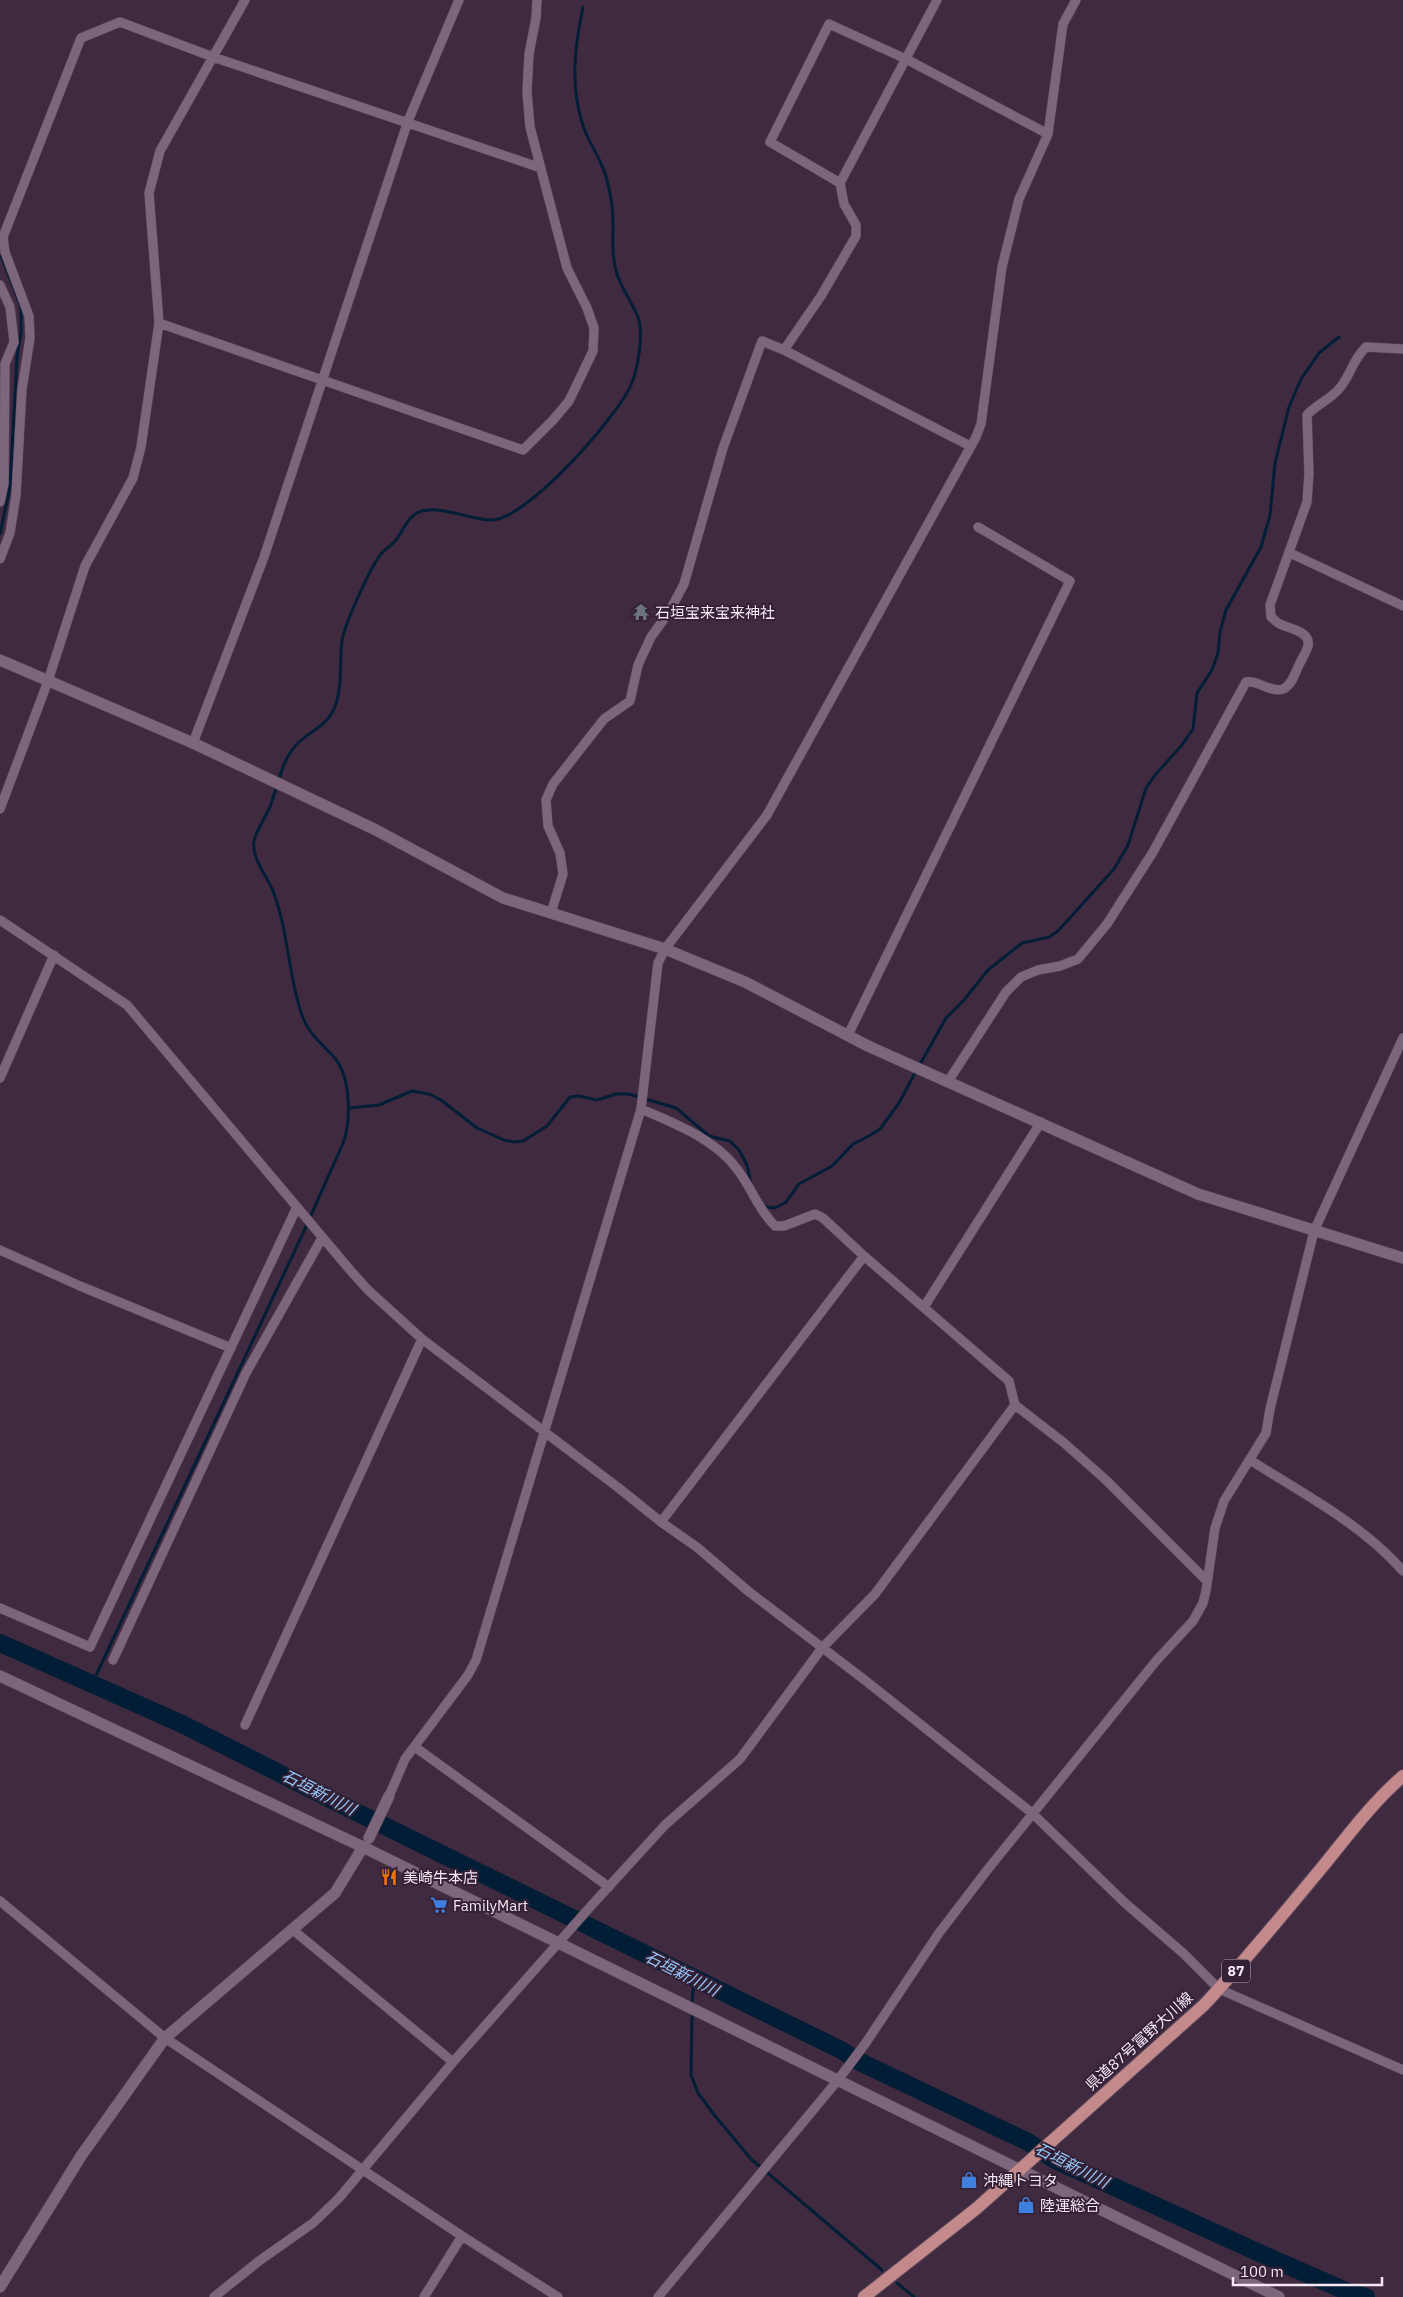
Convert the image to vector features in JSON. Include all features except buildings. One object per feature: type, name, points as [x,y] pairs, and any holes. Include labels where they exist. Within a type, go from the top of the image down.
[{"type":"main road","name":"県道87号富野大川線","points":[[864,2297],[952,2229],[1032,2160],[1219,1989],[1348,1835],[1389,1788],[1403,1776]]},
{"type":"street","points":[[0,809],[48,681],[85,566],[133,478],[142,447],[159,323],[149,193],[160,151],[246,0]]},
{"type":"street","points":[[194,744],[264,557],[408,121],[459,0]]},
{"type":"street","points":[[159,323],[523,450],[569,401],[593,351],[594,328],[587,308],[567,268],[530,126],[527,92],[529,54],[536,18],[537,0]]},
{"type":"street","points":[[784,350],[821,296],[856,236],[856,225],[844,204],[840,183],[937,0]]},
{"type":"street","points":[[0,2287],[80,2156],[165,2038],[335,1893],[366,1843],[405,1759],[468,1675],[476,1660],[640,1109],[658,963],[665,949],[766,815],[981,424],[1002,267],[1019,199],[1048,134],[1063,24],[1076,0]]},
{"type":"street","points":[[0,559],[10,533],[16,495],[22,389],[30,338],[29,316],[5,252],[3,237],[81,38],[120,22],[213,57],[408,121],[541,168]]},
{"type":"street","points":[[840,183],[770,142],[829,24],[906,59],[1048,134]]},
{"type":"street","points":[[0,285],[10,307],[14,342],[5,364],[4,483],[0,502]]},
{"type":"street","points":[[551,913],[563,874],[560,853],[548,826],[546,800],[553,784],[604,719],[630,701],[638,665],[651,637],[669,612],[684,584],[723,448],[762,341],[784,350],[970,446]]},
{"type":"street","points":[[949,1080],[1006,992],[1021,977],[1038,970],[1060,966],[1078,959],[1107,924],[1153,852],[1246,682],[1253,681],[1268,688],[1282,689],[1288,686],[1293,678],[1308,644],[1306,637],[1299,631],[1279,624],[1271,617],[1270,606],[1272,595],[1290,552],[1306,502],[1308,473],[1307,415],[1314,407],[1339,390],[1357,355],[1366,347],[1403,350]]},
{"type":"street","points":[[848,1035],[1070,581],[978,527]]},
{"type":"street","points":[[1290,552],[1403,606]]},
{"type":"street","points":[[0,660],[194,744],[374,829],[503,898],[665,949],[745,982],[848,1035],[1198,1194],[1403,1258]]},
{"type":"street","points":[[0,920],[127,1005],[322,1238],[368,1290],[422,1339],[661,1522],[698,1548],[748,1591],[1032,1814],[1125,1903],[1183,1953],[1219,1989],[1403,2070]]},
{"type":"street","points":[[0,1078],[54,955]]},
{"type":"street","points":[[658,2297],[838,2080],[865,2044],[939,1933],[1032,1814],[1174,1641],[1193,1621],[1203,1603],[1214,1528],[1230,1489],[1266,1433],[1270,1409],[1314,1231],[1403,1038]]},
{"type":"street","points":[[640,1109],[703,1139],[720,1150],[738,1169],[763,1214],[775,1226],[784,1226],[815,1214],[824,1218],[864,1256],[1008,1381],[1015,1405],[1063,1442],[1106,1480],[1207,1581]]},
{"type":"street","points":[[924,1307],[1041,1122]]},
{"type":"street","points":[[0,1608],[90,1647],[297,1207]]},
{"type":"street","points":[[113,1660],[246,1373],[322,1238]]},
{"type":"street","points":[[0,1250],[80,1286],[231,1348]]},
{"type":"street","points":[[661,1522],[864,1256]]},
{"type":"street","points":[[245,1725],[422,1339]]},
{"type":"street","points":[[214,2297],[260,2260],[313,2223],[339,2198],[453,2062],[591,1906],[665,1825],[740,1759],[822,1648],[875,1594],[1015,1405]]},
{"type":"street","points":[[1250,1460],[1358,1530],[1389,1555],[1403,1571]]},
{"type":"street","points":[[0,1676],[366,1843],[562,1939],[838,2080],[1279,2297]]},
{"type":"street","points":[[415,1747],[609,1887]]},
{"type":"street","points":[[0,1901],[165,2038],[462,2236],[558,2297]]},
{"type":"street","points":[[293,1930],[453,2062]]},
{"type":"street","points":[[424,2297],[462,2236]]},
{"type":"waterway","points":[[92,1684],[304,1231],[344,1141],[348,1120],[348,1097],[343,1074],[339,1064],[312,1034],[303,1018],[294,987],[286,939],[278,907],[273,891],[255,854],[255,836],[269,809],[285,763],[293,748],[323,724],[331,715],[339,693],[342,641],[353,610],[377,561],[383,552],[396,540],[410,518],[425,510],[434,510],[491,520],[506,516],[526,504],[569,465],[590,442],[622,400],[634,378],[638,361],[640,324],[617,274],[613,256],[612,208],[607,178],[584,128],[578,108],[575,65],[583,7]]},
{"type":"waterway","points":[[0,253],[21,307],[21,333],[17,356],[10,487],[0,534]]},
{"type":"waterway","points":[[919,1066],[946,1018],[964,1000],[988,970],[1022,943],[1049,937],[1058,931],[1114,869],[1128,845],[1146,788],[1193,729],[1197,693],[1212,670],[1218,653],[1220,632],[1226,610],[1261,547],[1270,515],[1275,463],[1289,407],[1301,379],[1319,353],[1339,337]]},
{"type":"waterway","points":[[762,1204],[775,1208],[786,1202],[799,1184],[832,1166],[853,1144],[880,1129],[899,1103],[916,1071]]},
{"type":"waterway","points":[[349,1108],[379,1105],[412,1091],[429,1094],[441,1100],[477,1128],[504,1140],[514,1142],[523,1141],[547,1126],[570,1097],[579,1096],[597,1100],[616,1094],[629,1094],[676,1108],[709,1136],[730,1141],[739,1150],[747,1165],[751,1184]]},
{"type":"waterway","name":"石垣新川川","points":[[0,1643],[182,1724],[350,1809],[841,2050],[860,2062],[1028,2142],[1055,2160],[1275,2260],[1346,2291],[1366,2297]]},
{"type":"waterway","points":[[692,2005],[694,1977]]},
{"type":"waterway","points":[[692,2011],[691,2075],[698,2093],[751,2159],[882,2270]]},
{"type":"waterway","points":[[897,2283],[914,2297]]},
{"type":"place","name":"石垣宝来宝来神社","points":[[641,612]]},
{"type":"place","name":"美崎牛本店","points":[[389,1877]]},
{"type":"place","name":"FamilyMart","points":[[439,1905]]},
{"type":"place","name":"沖縄トヨタ","points":[[969,2180]]},
{"type":"place","name":"陸運総合","points":[[1026,2205]]}]
